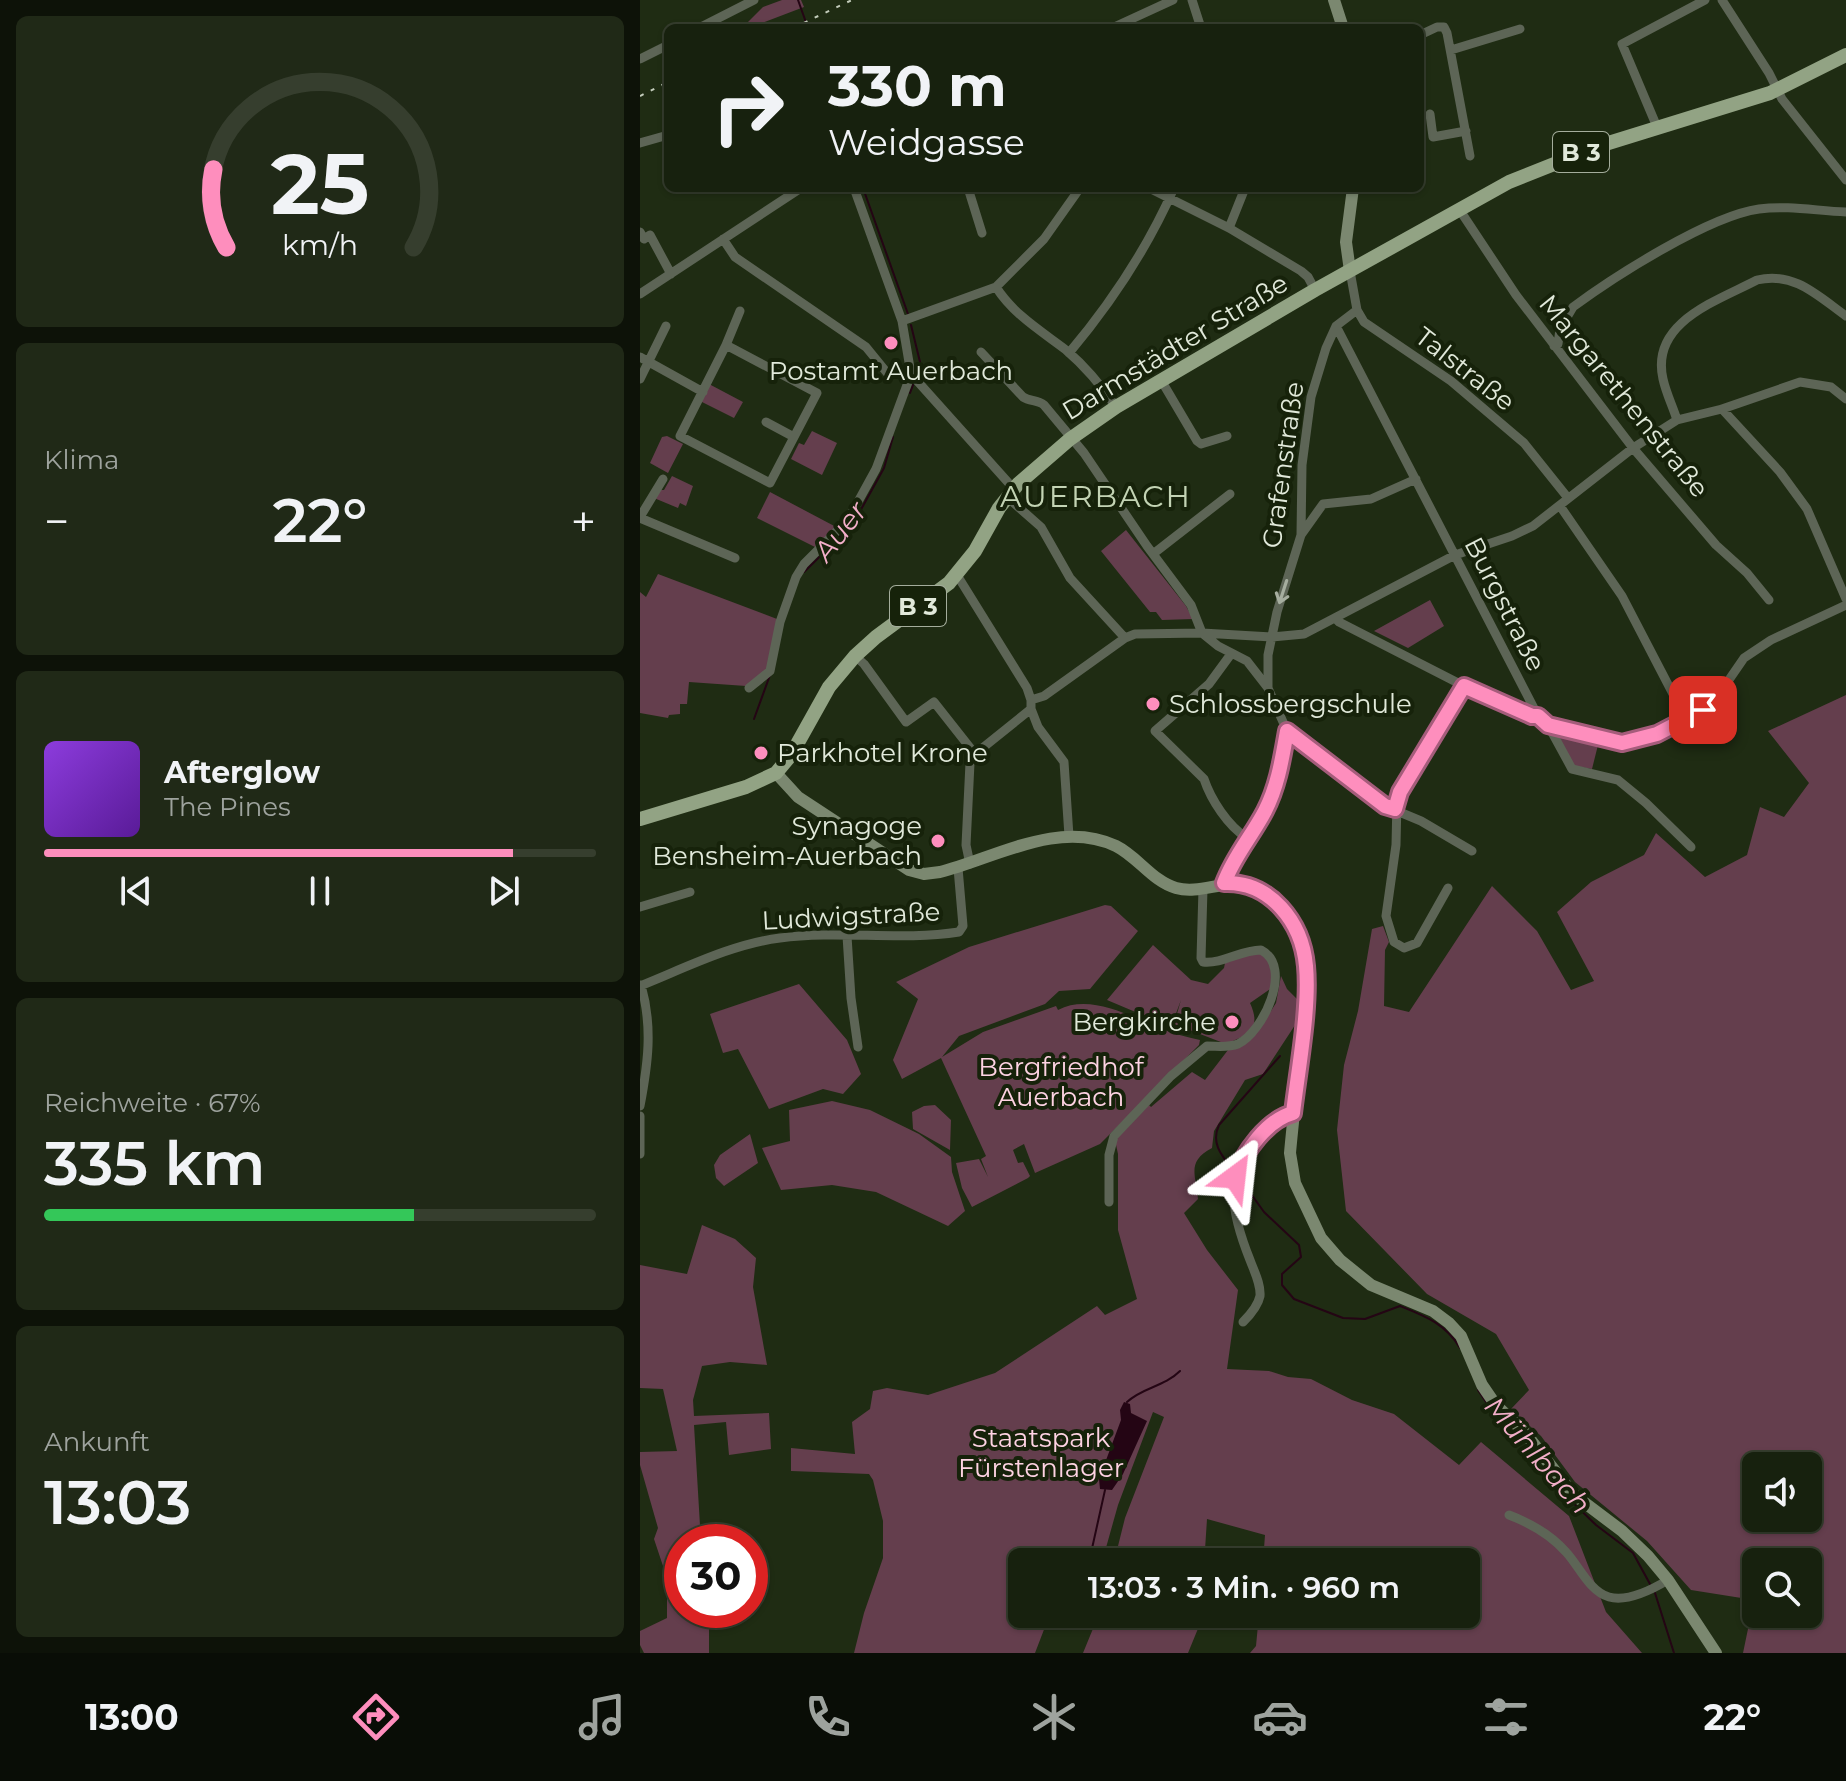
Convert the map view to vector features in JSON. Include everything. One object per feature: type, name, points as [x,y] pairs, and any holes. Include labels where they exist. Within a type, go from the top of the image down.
[{"type":"main road","points":[[1334,0],[1342,24]]},
{"type":"main road","name":"Darmstädter Straße","points":[[776,773],[793,751],[829,687],[855,656],[957,575],[1010,493],[1071,438],[1116,407],[1459,209],[1541,168],[1657,127],[1778,90],[1846,55]]},
{"type":"main road","points":[[1350,271],[1346,242],[1352,192]]},
{"type":"main road","points":[[640,819],[746,787],[776,773],[798,797],[909,870],[924,874],[964,866],[1037,842],[1069,836],[1114,845],[1170,885],[1189,890],[1224,883],[1250,885],[1270,896],[1289,919],[1304,953],[1306,982],[1290,1153],[1295,1183],[1321,1238],[1340,1260],[1371,1285],[1433,1311],[1449,1323],[1461,1336],[1482,1385],[1495,1404],[1526,1434],[1573,1494],[1622,1531],[1648,1556],[1663,1583],[1716,1653]]},
{"type":"street","points":[[707,24],[754,0]]},
{"type":"street","points":[[1122,24],[1173,0]]},
{"type":"street","points":[[1192,0],[1200,24]]},
{"type":"street","points":[[1657,127],[1622,44],[1705,0]]},
{"type":"street","points":[[1722,0],[1801,124],[1846,180]]},
{"type":"street","points":[[1424,33],[1437,27],[1444,27],[1447,33],[1470,156]]},
{"type":"street","points":[[1451,50],[1520,29]]},
{"type":"street","points":[[640,59],[664,47]]},
{"type":"street","points":[[1430,114],[1433,137],[1466,131]]},
{"type":"street","points":[[640,143],[664,136]]},
{"type":"street","points":[[640,294],[795,192]]},
{"type":"street","points":[[749,688],[770,671],[780,622],[796,577],[804,564],[848,520],[876,469],[911,374],[902,321],[855,192]]},
{"type":"street","points":[[969,192],[982,233]]},
{"type":"street","points":[[902,321],[996,287],[1044,239],[1077,192]]},
{"type":"street","points":[[1156,192],[1229,228],[1301,271],[1315,290]]},
{"type":"street","points":[[1069,353],[1120,288],[1172,192]]},
{"type":"street","points":[[1229,228],[1243,192]]},
{"type":"street","points":[[1554,346],[1558,344],[1566,316],[1573,307],[1715,222],[1772,207],[1846,212]]},
{"type":"street","name":"Margarethenstraße","points":[[1459,209],[1516,295],[1633,448],[1716,545],[1747,573],[1769,600]]},
{"type":"street","points":[[640,232],[644,239],[650,235],[671,274]]},
{"type":"street","points":[[723,239],[735,257],[866,347],[888,374]]},
{"type":"street","points":[[1336,326],[1357,310],[1350,271]]},
{"type":"street","points":[[1677,420],[1663,378],[1662,356],[1671,333],[1681,321],[1768,277],[1799,282],[1846,316]]},
{"type":"street","points":[[996,287],[1015,310],[1096,378],[1116,407]]},
{"type":"street","name":"Talstraße","points":[[1357,310],[1369,328],[1402,346],[1451,381],[1524,443],[1568,498]]},
{"type":"street","points":[[726,345],[817,393],[770,483],[680,436],[740,311]]},
{"type":"street","points":[[640,379],[644,360],[666,326]]},
{"type":"street","name":"Burgstraße","points":[[1336,326],[1538,716],[1548,725],[1572,769],[1618,780],[1691,847]]},
{"type":"street","name":"Grafenstraße","points":[[1268,688],[1268,655],[1277,612],[1301,535],[1302,465],[1311,397],[1336,326]]},
{"type":"street","points":[[981,352],[1023,397],[1044,405],[1071,438],[1191,605],[1202,633],[1231,654],[1247,661],[1268,688],[1287,731],[1385,806],[1472,851]]},
{"type":"street","points":[[644,360],[703,392]]},
{"type":"street","points":[[911,374],[1041,527],[1070,578],[1125,638]]},
{"type":"street","points":[[1161,380],[1197,441],[1201,444],[1227,436]]},
{"type":"street","points":[[964,866],[970,763],[975,754],[1031,705],[1125,638],[1146,633],[1272,637],[1304,634],[1455,555],[1533,526],[1633,448],[1677,420],[1722,409],[1800,382],[1831,387],[1846,399]]},
{"type":"street","points":[[1548,725],[1622,743],[1657,734],[1713,703],[1744,658],[1771,640],[1846,602],[1807,509],[1780,472],[1722,409]]},
{"type":"street","points":[[766,422],[794,437]]},
{"type":"street","points":[[663,479],[640,517],[735,558]]},
{"type":"street","points":[[1301,535],[1323,504],[1371,499],[1416,479]]},
{"type":"street","points":[[1153,554],[1230,494]]},
{"type":"street","points":[[1560,506],[1622,596],[1686,719]]},
{"type":"street","points":[[957,575],[1027,688],[1038,727],[1064,762],[1069,836]]},
{"type":"street","points":[[1335,618],[1464,686],[1538,716]]},
{"type":"street","points":[[1231,654],[1209,684],[1155,731],[1204,779],[1233,828],[1247,838]]},
{"type":"street","points":[[855,656],[906,722],[934,702],[975,754]]},
{"type":"street","points":[[1448,888],[1417,943],[1404,948],[1394,942],[1386,916],[1396,845],[1395,809],[1400,792],[1464,686]]},
{"type":"street","points":[[1224,883],[1230,866],[1263,815],[1275,790],[1287,731]]},
{"type":"street","name":"Ludwigstraße","points":[[640,986],[765,940],[801,936],[913,935],[961,930],[964,866]]},
{"type":"street","points":[[1109,1202],[1109,1155],[1114,1136],[1159,1088],[1207,1046],[1225,1047],[1246,1039],[1275,990],[1273,961],[1261,950],[1203,962],[1203,889]]},
{"type":"street","points":[[640,907],[690,892]]},
{"type":"street","points":[[847,936],[858,1047]]},
{"type":"street","points":[[640,986],[648,1012],[650,1054],[640,1106]]},
{"type":"street","points":[[1243,1322],[1254,1311],[1260,1296],[1258,1281],[1236,1226],[1236,1174],[1255,1142],[1279,1118],[1293,1113]]},
{"type":"street","points":[[640,1116],[640,1154]]},
{"type":"street","points":[[1509,1515],[1529,1523],[1565,1550],[1604,1596],[1617,1599],[1663,1583]]},
{"type":"green space","points":[[782,0],[801,0],[804,7],[759,24],[746,24],[763,7]]},
{"type":"green space","points":[[709,384],[743,402],[734,418],[700,401]]},
{"type":"green space","points":[[812,431],[837,443],[822,475],[791,459],[799,443],[804,445]]},
{"type":"green space","points":[[667,436],[683,444],[668,473],[650,463],[662,437]]},
{"type":"green space","points":[[672,476],[693,486],[686,506],[680,503],[678,508],[654,498],[658,490],[664,490]]},
{"type":"green space","points":[[770,492],[838,528],[817,548],[757,518]]},
{"type":"green space","points":[[1126,530],[1193,619],[1162,620],[1156,612],[1150,612],[1101,551]]},
{"type":"green space","points":[[658,574],[777,619],[769,668],[746,686],[689,682],[687,704],[680,704],[680,714],[669,715],[668,718],[640,713],[640,592],[646,597]]},
{"type":"green space","points":[[1430,600],[1444,626],[1408,648],[1374,631]]},
{"type":"green space","points":[[1846,695],[1846,1653],[1743,1653],[1748,1628],[1822,1628],[1822,1548],[1742,1548],[1742,1598],[1691,1590],[1647,1541],[1575,1482],[1541,1436],[1511,1409],[1529,1390],[1496,1334],[1427,1294],[1346,1211],[1337,1130],[1344,1065],[1358,1011],[1372,929],[1383,926],[1389,942],[1385,950],[1384,1006],[1409,1012],[1492,886],[1537,931],[1571,990],[1594,981],[1557,912],[1591,882],[1644,855],[1656,833],[1705,877],[1747,855],[1760,807],[1784,817],[1809,783],[1768,731]]},
{"type":"green space","points":[[1562,731],[1599,741],[1592,769],[1574,766],[1559,738]]},
{"type":"green space","name":"Bergfriedhof Auerbach","points":[[1105,905],[1111,906],[1138,931],[1090,989],[1059,991],[1045,1004],[959,1036],[942,1057],[983,1032],[1056,1006],[1058,1010],[1084,1004],[1124,1013],[1167,1031],[1200,1040],[1199,1045],[1100,1144],[1035,1173],[1024,1144],[1013,1150],[1018,1163],[1023,1162],[1030,1176],[972,1207],[962,1188],[956,1163],[979,1159],[988,1177],[981,1159],[986,1156],[941,1058],[902,1079],[893,1060],[918,999],[896,982],[969,947]]},
{"type":"green space","points":[[1153,945],[1191,980],[1208,984],[1225,963],[1254,953],[1265,957],[1273,987],[1250,1003],[1254,1019],[1251,1030],[1226,1044],[1174,1024],[1181,1000],[1171,1027],[1107,1000]]},
{"type":"green space","name":"Staatspark Fürstenlager","points":[[1281,976],[1287,989],[1299,1001],[1301,1016],[1263,1074],[1245,1080],[1214,1131],[1212,1148],[1199,1158],[1194,1169],[1198,1199],[1184,1213],[1207,1250],[1238,1290],[1227,1369],[1269,1371],[1311,1379],[1352,1400],[1394,1414],[1459,1465],[1481,1442],[1569,1516],[1606,1612],[1642,1653],[1250,1653],[1256,1646],[1258,1628],[1480,1628],[1480,1548],[1264,1548],[1265,1535],[1207,1519],[1205,1548],[1118,1548],[1125,1518],[1164,1417],[1153,1412],[1118,1505],[1106,1548],[1008,1548],[1008,1628],[1045,1628],[1035,1653],[854,1653],[883,1558],[883,1521],[873,1480],[869,1474],[791,1471],[791,1448],[855,1454],[852,1422],[870,1409],[873,1391],[887,1388],[928,1395],[995,1373],[1097,1306],[1105,1315],[1137,1299],[1118,1230],[1118,1154],[1115,1140],[1149,1105],[1151,1107],[1192,1072],[1205,1080],[1228,1050],[1260,1028],[1276,1003]]},
{"type":"green space","points":[[799,984],[847,1040],[861,1074],[843,1094],[823,1089],[769,1109],[738,1049],[723,1053],[710,1014]]},
{"type":"green space","points":[[832,1101],[870,1110],[919,1134],[951,1157],[952,1172],[965,1211],[948,1226],[876,1192],[832,1185],[781,1190],[762,1148],[790,1141],[789,1110]]},
{"type":"green space","points":[[935,1105],[951,1120],[950,1150],[913,1129],[912,1112]]},
{"type":"green space","points":[[750,1134],[758,1163],[724,1186],[716,1178],[714,1165],[720,1155]]},
{"type":"green space","points":[[702,1225],[735,1239],[756,1258],[753,1287],[767,1365],[730,1362],[702,1366],[693,1400],[694,1416],[769,1413],[771,1449],[729,1455],[726,1422],[694,1425],[700,1524],[664,1524],[664,1569],[654,1539],[658,1528],[640,1465],[640,1452],[677,1451],[663,1389],[640,1388],[640,1265],[687,1274]]},
{"type":"green space","points":[[664,1619],[664,1628],[709,1628],[709,1653],[644,1653],[640,1645],[640,1631]]},
{"type":"green space","points":[[1093,1628],[1198,1628],[1188,1653],[1083,1653]]},
{"type":"shaded area","points":[[1124,1402],[1130,1404],[1131,1413],[1147,1421],[1123,1474],[1112,1490],[1100,1489],[1099,1479],[1121,1420],[1120,1410]]},
{"type":"waterway","name":"Auer","points":[[798,0],[807,24]]},
{"type":"waterway","name":"Auer","points":[[864,192],[908,314]]},
{"type":"waterway","name":"Auer","points":[[911,325],[920,362]]},
{"type":"waterway","name":"Auer","points":[[910,393],[913,385]]},
{"type":"waterway","name":"Auer","points":[[804,572],[853,524],[884,468],[893,437]]},
{"type":"waterway","name":"Auer","points":[[754,719],[770,675]]},
{"type":"waterway","name":"Mühlbach","points":[[1234,1171],[1217,1144],[1219,1125],[1280,1056]]},
{"type":"waterway","name":"Mühlbach","points":[[1241,1180],[1264,1212],[1299,1245],[1301,1257],[1282,1274],[1282,1285],[1294,1299],[1343,1318],[1365,1319],[1400,1306],[1441,1327],[1460,1348]]},
{"type":"waterway","points":[[1127,1402],[1180,1371]]},
{"type":"waterway","name":"Mühlbach","points":[[1478,1390],[1490,1408]]},
{"type":"waterway","name":"Mühlbach","points":[[1546,1469],[1562,1492],[1596,1525],[1633,1553],[1650,1584]]},
{"type":"waterway","points":[[1092,1548],[1105,1490]]},
{"type":"waterway","name":"Mühlbach","points":[[1655,1593],[1674,1653]]},
{"type":"railway","points":[[801,24],[852,0]]},
{"type":"railway","points":[[640,96],[664,84]]},
{"type":"place","name":"Postamt Auerbach","points":[[891,343]]},
{"type":"place","name":"Schlossbergschule","points":[[1153,704]]},
{"type":"place","name":"Parkhotel Krone","points":[[761,753]]},
{"type":"place","name":"Synagoge Bensheim-Auerbach","points":[[938,841]]},
{"type":"place","name":"Bergkirche","points":[[1232,1022]]},
{"type":"district","name":"AUERBACH","points":[[1096,496]]},
{"type":"route","points":[[1235,1177],[1255,1142],[1279,1118],[1293,1113],[1306,982],[1304,953],[1298,934],[1270,896],[1250,885],[1224,883],[1230,866],[1263,815],[1275,790],[1287,731],[1385,806],[1395,809],[1400,792],[1464,686],[1538,716],[1548,725],[1622,743],[1657,734],[1703,710]]}]
